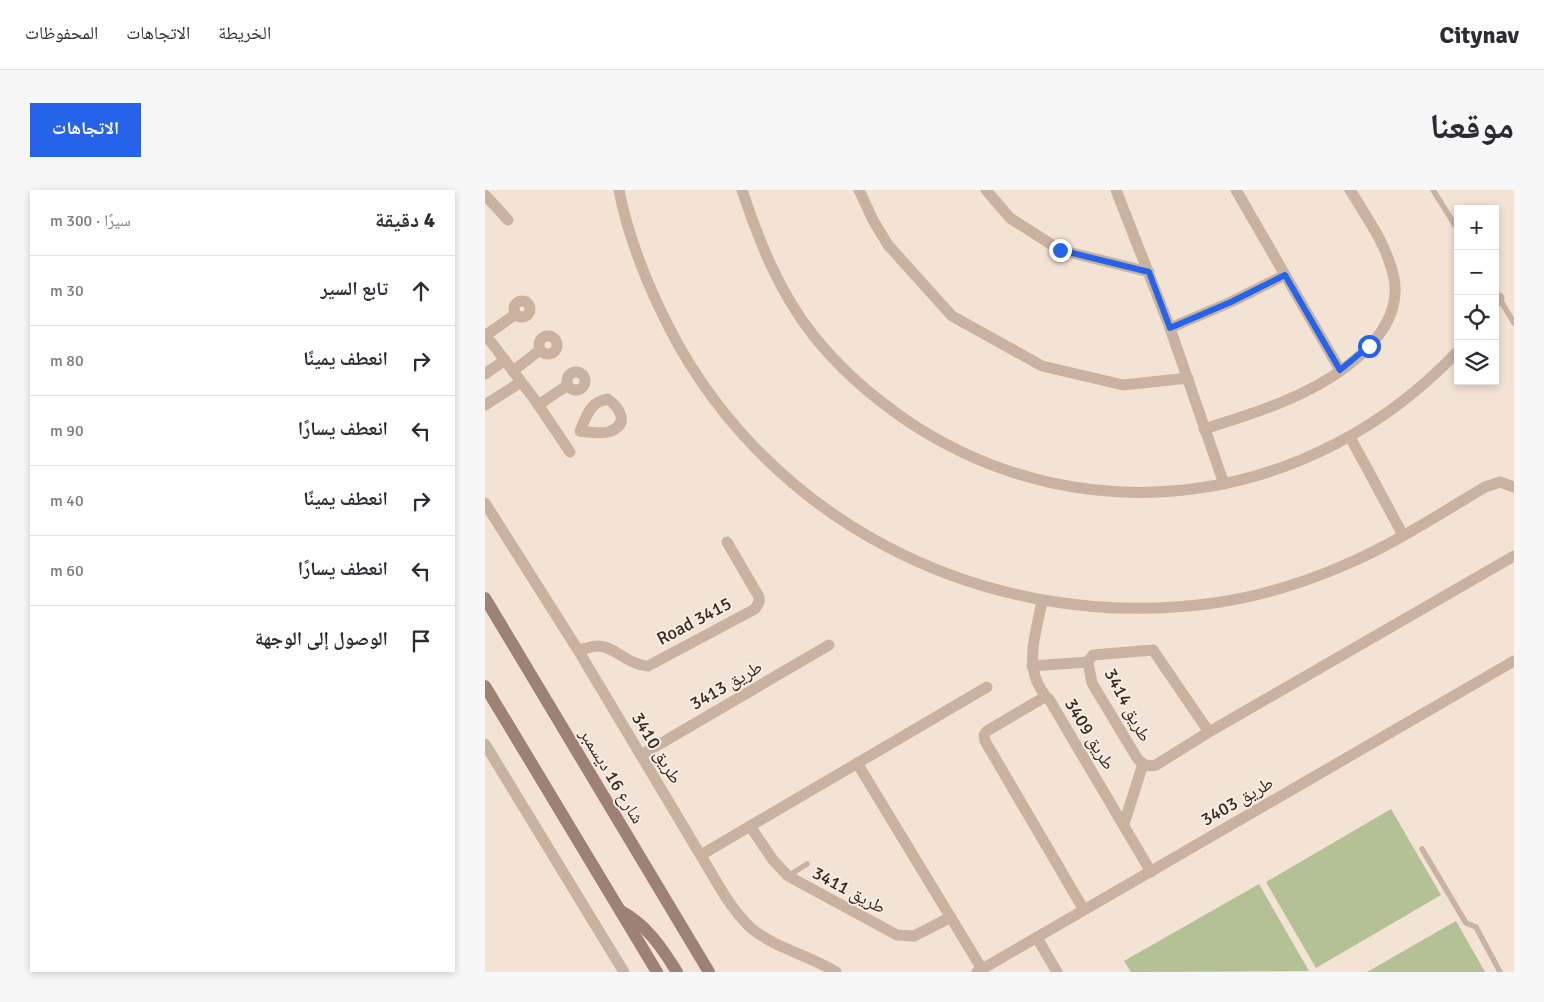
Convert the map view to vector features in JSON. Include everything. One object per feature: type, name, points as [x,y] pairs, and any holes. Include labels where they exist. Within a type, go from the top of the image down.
[{"type":"main road","name":"شارع 16 ديسمبر","points":[[485,598],[709,972]]},
{"type":"main road","points":[[485,686],[657,972]]},
{"type":"main road","points":[[619,910],[633,917],[649,933],[664,951],[677,972]]},
{"type":"street","points":[[619,190],[623,212],[643,273],[674,340],[705,388],[751,444],[801,491],[854,529],[914,561],[981,587],[1042,601],[1098,608],[1152,609],[1215,603],[1280,589],[1341,567],[1403,536],[1485,487],[1500,482],[1514,487]]},
{"type":"street","points":[[742,190],[775,276],[811,333],[853,379],[885,406],[921,430],[960,452],[1002,469],[1051,483],[1110,492],[1152,493],[1224,484],[1292,464],[1350,437],[1405,400],[1454,355]]},
{"type":"street","points":[[859,190],[873,220],[888,245],[952,316],[1042,366],[1123,385],[1188,378]]},
{"type":"street","points":[[986,190],[1010,218],[1060,250],[1149,272]]},
{"type":"street","points":[[1116,190],[1170,328],[1224,484]]},
{"type":"street","points":[[1236,190],[1340,370]]},
{"type":"street","points":[[1204,429],[1287,400],[1319,383],[1340,370],[1369,346],[1379,334],[1391,311],[1394,280],[1384,248],[1350,190]]},
{"type":"street","points":[[485,195],[508,220]]},
{"type":"street","points":[[1170,328],[1231,302],[1285,275]]},
{"type":"street","points":[[516,314],[485,335],[538,405],[570,452]]},
{"type":"street","points":[[513,371],[540,350]]},
{"type":"street","points":[[485,374],[505,360]]},
{"type":"street","points":[[485,406],[521,382]]},
{"type":"street","points":[[538,405],[568,385]]},
{"type":"street","points":[[563,442],[579,431]]},
{"type":"street","points":[[1350,437],[1403,536]]},
{"type":"street","name":"طريق 3410","points":[[485,503],[578,650],[738,915],[766,938],[836,972]]},
{"type":"street","name":"Road 3415","points":[[578,650],[598,646],[608,649],[639,666],[648,666],[755,608],[759,602],[759,597],[727,542]]},
{"type":"street","name":"طريق 3414","points":[[1209,732],[1153,650],[1093,655],[1088,662],[1092,683],[1137,758],[1148,766],[1156,765],[1209,732],[1514,556]]},
{"type":"street","points":[[1042,601],[1032,666],[1035,678],[1047,698]]},
{"type":"street","name":"طريق 3413","points":[[641,756],[829,645]]},
{"type":"street","name":"طريق 3403","points":[[979,971],[1514,661]]},
{"type":"street","points":[[1032,666],[1088,662]]},
{"type":"street","points":[[701,855],[987,687]]},
{"type":"street","name":"طريق 3409","points":[[1085,910],[985,741],[984,734],[987,731],[1047,698],[1151,872]]},
{"type":"street","points":[[485,744],[624,972]]},
{"type":"street","points":[[857,764],[951,917],[979,971]]},
{"type":"street","points":[[1124,824],[1143,764]]},
{"type":"street","name":"طريق 3411","points":[[750,826],[773,860],[788,876],[897,935],[914,936],[951,917]]},
{"type":"street","points":[[1037,938],[1057,972]]},
{"type":"lane","points":[[1433,190],[1454,224]]},
{"type":"lane","points":[[1499,301],[1514,323]]},
{"type":"lane","points":[[1422,849],[1466,923],[1476,927],[1500,972]]},
{"type":"lane","points":[[788,876],[807,864]]},
{"type":"green space","points":[[1391,809],[1441,895],[1316,968],[1266,882]]},
{"type":"green space","points":[[1259,884],[1309,971],[1131,972],[1124,961]]},
{"type":"green space","points":[[1456,921],[1485,972],[1367,972]]},
{"type":"route","points":[[1060,250],[1149,272],[1170,328],[1201,316],[1285,275],[1340,370],[1362,354],[1369,346]]}]
